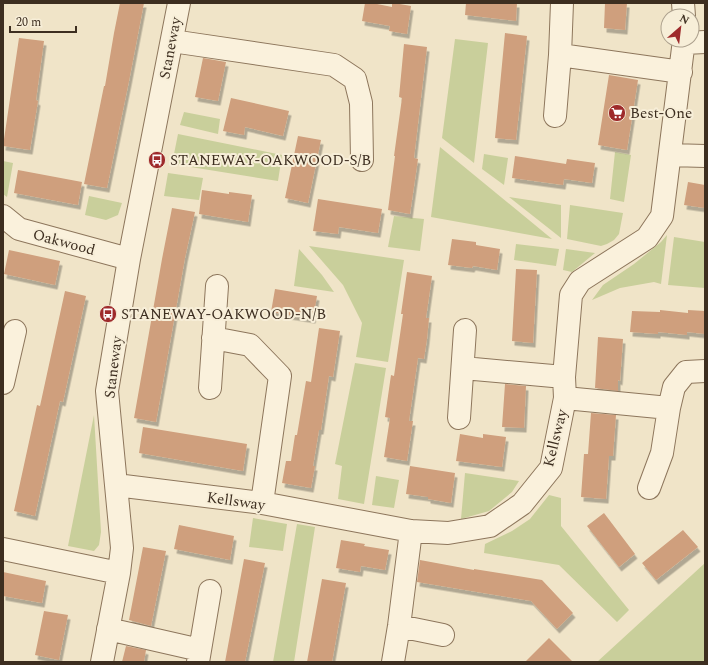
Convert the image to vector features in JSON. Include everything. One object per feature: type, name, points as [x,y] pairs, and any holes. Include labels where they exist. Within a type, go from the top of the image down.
[{"type":"street","name":"Staneway","points":[[102,662],[119,573],[122,548],[107,391],[129,260],[179,3]]},
{"type":"street","points":[[555,116],[560,55],[562,3]]},
{"type":"street","points":[[172,41],[334,65],[354,79],[361,103],[362,160]]},
{"type":"street","name":"Kellsway","points":[[116,485],[262,504],[411,531],[448,533],[490,526],[522,504],[551,468],[565,388],[571,295],[580,281],[647,238],[662,216],[681,72],[689,48]]},
{"type":"street","points":[[560,55],[681,72]]},
{"type":"street","points":[[670,155],[705,156]]},
{"type":"street","name":"Oakwood","points":[[3,216],[19,229],[129,260]]},
{"type":"street","points":[[210,388],[217,286]]},
{"type":"street","points":[[460,418],[465,330]]},
{"type":"street","points":[[3,383],[15,331]]},
{"type":"street","points":[[213,338],[250,345],[280,376],[262,504]]},
{"type":"street","points":[[463,368],[668,408]]},
{"type":"street","points":[[649,488],[662,453],[668,408],[674,387],[686,372],[705,371]]},
{"type":"street","points":[[393,662],[411,531]]},
{"type":"street","points":[[3,549],[119,573]]},
{"type":"street","points":[[108,629],[199,656],[210,591]]},
{"type":"street","points":[[399,626],[443,635]]},
{"type":"green space","points":[[455,39],[488,43],[474,163],[442,138]]},
{"type":"green space","points":[[184,112],[220,119],[218,134],[180,125]]},
{"type":"green space","points":[[178,134],[282,155],[278,181],[172,164]]},
{"type":"green space","points":[[440,147],[552,239],[431,217]]},
{"type":"green space","points":[[615,152],[631,155],[624,202],[610,199]]},
{"type":"green space","points":[[484,154],[508,158],[504,185],[482,169]]},
{"type":"green space","points":[[3,161],[13,163],[7,197],[3,194]]},
{"type":"green space","points":[[168,173],[203,178],[199,200],[164,196]]},
{"type":"green space","points":[[89,196],[122,203],[118,215],[106,220],[85,215]]},
{"type":"green space","points":[[509,197],[561,205],[561,238]]},
{"type":"green space","points":[[570,205],[623,213],[619,234],[614,240],[601,246],[567,239]]},
{"type":"green space","points":[[394,216],[424,219],[420,251],[388,247]]},
{"type":"green space","points":[[667,235],[661,284],[654,282],[620,288],[592,300],[603,285],[634,264],[661,242]]},
{"type":"green space","points":[[674,237],[705,242],[705,288],[668,285]]},
{"type":"green space","points":[[516,244],[559,249],[556,266],[514,260]]},
{"type":"green space","points":[[309,246],[404,260],[388,362],[356,357],[362,323],[343,285]]},
{"type":"green space","points":[[299,249],[322,275],[334,292],[294,286]]},
{"type":"green space","points":[[566,249],[595,253],[572,272],[563,270]]},
{"type":"green space","points":[[355,363],[386,368],[364,504],[338,499],[342,466],[335,464]]},
{"type":"green space","points":[[94,415],[101,532],[99,545],[94,551],[68,546]]},
{"type":"green space","points":[[465,473],[519,481],[512,492],[489,511],[461,519]]},
{"type":"green space","points":[[376,476],[399,480],[394,508],[372,505]]},
{"type":"green space","points":[[549,495],[561,498],[561,526],[629,610],[617,622],[559,565],[484,553],[485,544],[512,531],[530,519]]},
{"type":"green space","points":[[253,518],[287,524],[283,551],[249,547]]},
{"type":"green space","points":[[297,524],[315,527],[294,662],[273,662]]},
{"type":"green space","points":[[705,563],[705,662],[597,662]]},
{"type":"building","points":[[120,3],[144,3],[107,188],[84,184],[105,86]]},
{"type":"building","points":[[365,3],[392,7],[392,3],[411,6],[407,34],[389,31],[390,26],[362,21]]},
{"type":"building","points":[[466,3],[517,3],[516,21],[465,15]]},
{"type":"building","points":[[605,3],[627,3],[625,30],[604,28]]},
{"type":"building","points":[[505,33],[527,36],[516,140],[495,138]]},
{"type":"building","points":[[19,38],[44,41],[36,100],[38,101],[30,150],[3,146]]},
{"type":"building","points":[[404,44],[427,47],[414,158],[418,159],[410,214],[388,210],[402,98],[399,97]]},
{"type":"building","points":[[203,58],[226,62],[218,101],[195,97]]},
{"type":"building","points":[[609,75],[638,80],[627,150],[598,145]]},
{"type":"building","points":[[231,98],[289,111],[283,136],[245,127],[244,135],[223,131]]},
{"type":"building","points":[[298,136],[321,140],[308,203],[285,198]]},
{"type":"building","points":[[515,156],[566,164],[567,159],[595,163],[592,183],[564,179],[563,185],[512,178]]},
{"type":"building","points":[[18,170],[82,182],[78,205],[14,193]]},
{"type":"building","points":[[688,182],[705,185],[705,208],[684,205]]},
{"type":"building","points":[[202,190],[229,194],[229,192],[252,195],[248,222],[199,214]]},
{"type":"building","points":[[318,199],[382,209],[378,233],[339,227],[338,234],[313,231]]},
{"type":"building","points":[[172,208],[195,212],[185,258],[156,422],[134,418]]},
{"type":"building","points":[[452,239],[476,242],[476,245],[500,249],[497,270],[473,266],[472,268],[448,265]]},
{"type":"building","points":[[9,250],[60,261],[55,285],[4,274]]},
{"type":"building","points":[[516,269],[537,270],[533,343],[512,341]]},
{"type":"building","points":[[407,272],[432,276],[426,318],[429,318],[427,339],[424,359],[418,358],[409,421],[413,421],[407,461],[384,457],[390,418],[385,417],[391,375],[394,376],[403,314],[401,314]]},
{"type":"building","points":[[275,289],[317,296],[313,319],[271,312]]},
{"type":"building","points":[[65,291],[86,296],[63,402],[60,401],[35,516],[14,511],[37,405],[40,406]]},
{"type":"building","points":[[660,310],[688,313],[688,310],[705,311],[705,334],[687,332],[687,335],[658,332],[658,334],[630,332],[632,311],[660,312]]},
{"type":"building","points":[[319,328],[340,331],[333,377],[329,376],[321,430],[319,430],[311,488],[282,483],[286,461],[291,461],[306,381],[311,382]]},
{"type":"building","points":[[598,337],[623,339],[618,391],[595,388]]},
{"type":"building","points":[[505,384],[526,386],[524,428],[502,427]]},
{"type":"building","points":[[591,413],[616,415],[613,456],[609,456],[606,499],[581,497],[584,454],[588,454]]},
{"type":"building","points":[[143,427],[247,444],[243,471],[139,453]]},
{"type":"building","points":[[460,434],[483,438],[483,434],[506,437],[502,467],[456,461]]},
{"type":"building","points":[[410,466],[455,473],[451,503],[428,499],[428,497],[406,494]]},
{"type":"building","points":[[604,513],[635,554],[619,567],[587,526]]},
{"type":"building","points":[[179,525],[234,536],[230,560],[174,549]]},
{"type":"building","points":[[683,530],[698,547],[656,580],[642,563]]},
{"type":"building","points":[[341,540],[389,550],[385,570],[361,566],[360,572],[336,568]]},
{"type":"building","points":[[143,547],[166,551],[151,626],[129,620]]},
{"type":"building","points":[[244,559],[265,563],[245,662],[225,662]]},
{"type":"building","points":[[420,560],[542,580],[573,613],[557,629],[531,601],[417,582]]},
{"type":"building","points":[[3,572],[46,581],[42,603],[3,596]]},
{"type":"building","points":[[322,579],[346,583],[332,662],[307,662]]},
{"type":"building","points":[[44,611],[68,615],[59,660],[35,655]]},
{"type":"building","points":[[549,638],[573,662],[525,662]]},
{"type":"building","points":[[126,646],[146,650],[144,662],[122,662]]},
{"type":"place","name":"Best-One","points":[[617,113]]},
{"type":"place","name":"STANEWAY-OAKWOOD-S/B","points":[[157,160]]},
{"type":"place","name":"STANEWAY-OAKWOOD-N/B","points":[[108,314]]}]
